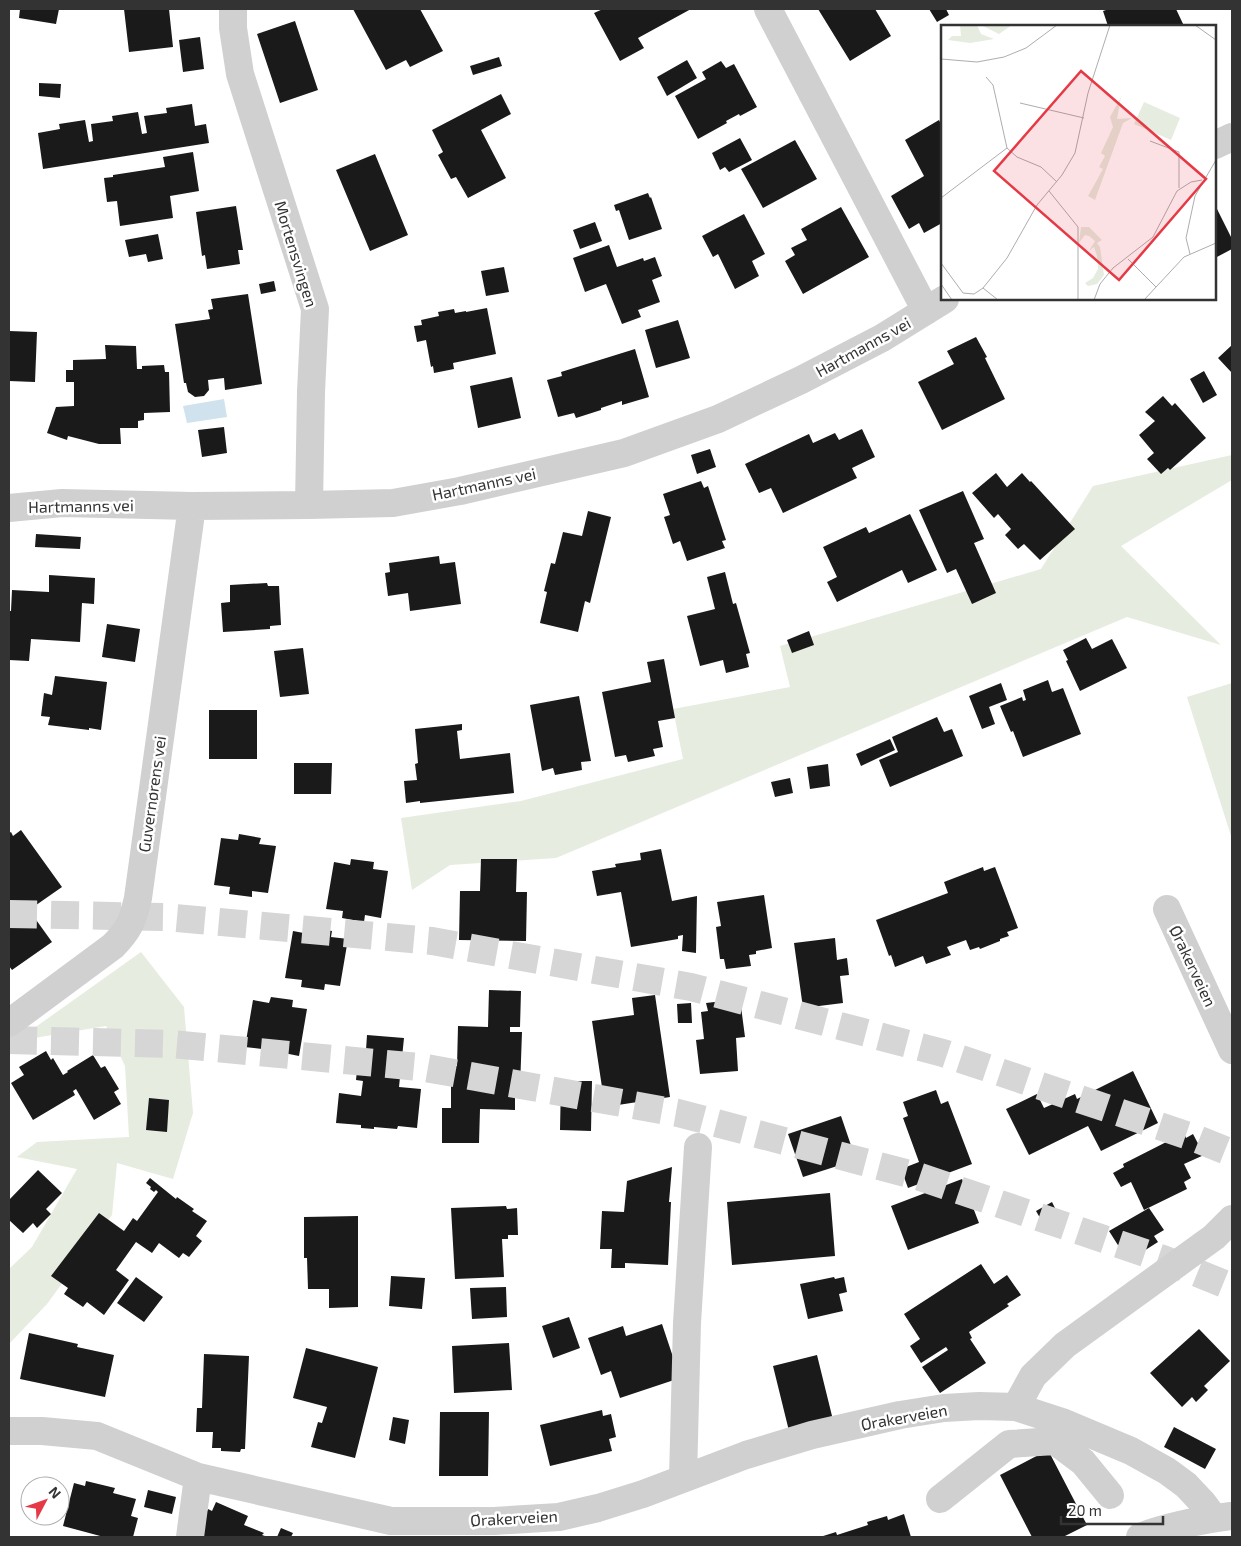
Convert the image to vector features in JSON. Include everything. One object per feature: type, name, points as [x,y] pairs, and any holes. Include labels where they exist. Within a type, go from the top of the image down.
[{"type":"street","name":"Mortensvingen","points":[[233,9],[233,28],[240,74],[315,309],[309,506]]},
{"type":"street","name":"Hartmanns vei","points":[[9,508],[62,503],[309,506],[393,503],[460,491],[624,453],[718,419],[801,380],[882,338],[935,305],[768,9]]},
{"type":"street","points":[[1216,145],[1232,137]]},
{"type":"street","name":"Guvernørens vei","points":[[9,1023],[114,946],[125,933],[133,919],[138,898],[192,506]]},
{"type":"street","name":"Ørakerveien","points":[[1167,909],[1232,1050]]},
{"type":"street","points":[[683,1478],[687,1322],[698,1147]]},
{"type":"street","points":[[1016,1406],[1033,1376],[1065,1345],[1214,1237],[1232,1219]]},
{"type":"street","name":"Ørakerveien","points":[[9,1431],[42,1431],[97,1436],[198,1477],[391,1521],[485,1522],[559,1516],[598,1508],[643,1494],[746,1455],[812,1435],[900,1415],[944,1408],[1016,1406],[1059,1432],[1131,1451],[1167,1471],[1186,1485],[1202,1502],[1223,1517]]},
{"type":"street","points":[[940,1499],[1009,1444],[1059,1432],[1110,1495]]},
{"type":"street","points":[[190,1537],[198,1477]]},
{"type":"street","points":[[1140,1537],[1153,1532],[1223,1517]]},
{"type":"shaded area","points":[[1232,455],[1232,480],[1121,546],[1221,645],[1127,617],[556,858],[450,865],[412,890],[401,818],[521,801],[683,759],[673,709],[790,687],[780,646],[1041,569],[1093,486]]},
{"type":"shaded area","points":[[1232,683],[1232,839],[1187,697]]},
{"type":"shaded area","points":[[141,952],[184,1007],[193,1113],[173,1179],[117,1163],[112,1215],[47,1304],[9,1344],[9,1269],[32,1247],[77,1169],[17,1157],[37,1142],[129,1137],[125,1066],[106,1026],[16,1041]]},
{"type":"water","points":[[224,399],[227,417],[187,423],[183,406]]},
{"type":"building","points":[[20,9],[59,9],[56,24],[19,18]]},
{"type":"building","points":[[124,9],[169,9],[173,47],[129,52]]},
{"type":"building","points":[[353,9],[420,9],[443,51],[410,67],[406,60],[386,70]]},
{"type":"building","points":[[603,9],[691,9],[638,38],[644,48],[620,61],[594,13]]},
{"type":"building","points":[[818,9],[875,9],[891,36],[850,61]]},
{"type":"building","points":[[929,9],[946,9],[949,15],[937,22]]},
{"type":"building","points":[[1109,9],[1176,9],[1184,25],[1108,25],[1103,11]]},
{"type":"building","points":[[295,21],[318,90],[280,103],[257,34]]},
{"type":"building","points":[[200,37],[204,69],[183,72],[179,40]]},
{"type":"building","points":[[499,57],[502,66],[473,75],[470,66]]},
{"type":"building","points":[[687,60],[697,78],[667,96],[657,77]]},
{"type":"building","points":[[721,61],[726,68],[734,64],[757,107],[726,121],[727,123],[698,139],[675,96],[706,79],[702,72]]},
{"type":"building","points":[[39,83],[61,84],[60,98],[39,96]]},
{"type":"building","points":[[501,94],[511,114],[481,130],[506,178],[468,198],[456,177],[451,179],[438,155],[443,152],[432,130]]},
{"type":"building","points":[[192,104],[195,126],[206,124],[209,143],[43,169],[38,133],[60,129],[59,124],[85,120],[89,142],[93,141],[91,124],[113,121],[112,116],[138,112],[142,134],[147,133],[144,116],[167,113],[166,108]]},
{"type":"building","points":[[939,120],[941,124],[941,224],[924,233],[919,223],[909,229],[891,196],[924,176],[905,140]]},
{"type":"building","points":[[740,138],[752,160],[729,172],[725,167],[720,170],[712,153]]},
{"type":"building","points":[[795,140],[817,179],[763,208],[741,169]]},
{"type":"building","points":[[193,152],[199,191],[170,196],[173,218],[120,226],[117,201],[107,202],[104,178],[165,167],[163,157]]},
{"type":"building","points":[[375,154],[408,235],[370,251],[336,170]]},
{"type":"building","points":[[648,193],[662,229],[629,240],[619,210],[616,211],[614,205]]},
{"type":"building","points":[[236,206],[243,250],[238,250],[240,264],[207,269],[205,255],[202,256],[196,212]]},
{"type":"building","points":[[841,207],[869,257],[803,294],[785,261],[795,255],[791,248],[807,240],[801,229]]},
{"type":"building","points":[[1216,207],[1232,239],[1232,249],[1216,257]]},
{"type":"building","points":[[744,214],[765,254],[752,261],[759,276],[735,289],[718,254],[713,257],[702,236]]},
{"type":"building","points":[[595,222],[602,241],[580,249],[573,230]]},
{"type":"building","points":[[158,234],[163,259],[148,262],[146,254],[129,257],[125,240]]},
{"type":"building","points":[[609,245],[617,267],[643,258],[644,261],[655,257],[662,276],[652,280],[660,302],[638,310],[641,317],[622,324],[606,284],[585,292],[573,258]]},
{"type":"building","points":[[504,267],[509,292],[486,296],[481,271]]},
{"type":"building","points":[[274,281],[276,291],[261,294],[259,284]]},
{"type":"building","points":[[248,294],[262,384],[225,390],[224,378],[208,380],[209,390],[204,396],[195,397],[188,392],[186,383],[184,383],[175,324],[210,319],[208,310],[213,309],[211,299]]},
{"type":"building","points":[[487,308],[496,354],[453,363],[454,369],[434,373],[433,366],[431,367],[426,340],[417,342],[414,326],[422,325],[421,320],[439,316],[438,312],[454,309],[455,313]]},
{"type":"building","points":[[678,320],[690,358],[656,368],[645,330]]},
{"type":"building","points":[[9,331],[37,332],[35,382],[9,381]]},
{"type":"building","points":[[976,337],[1005,399],[942,430],[918,382],[954,364],[947,351]]},
{"type":"building","points":[[105,345],[136,346],[137,369],[142,369],[142,366],[164,365],[165,372],[169,372],[170,412],[144,413],[144,420],[138,421],[138,428],[120,428],[121,444],[99,444],[68,436],[67,440],[47,433],[56,407],[74,406],[74,382],[66,382],[66,370],[73,370],[73,360],[106,359]]},
{"type":"building","points":[[1232,345],[1232,373],[1218,358]]},
{"type":"building","points":[[635,349],[649,397],[622,405],[622,401],[576,418],[574,413],[558,417],[547,380],[562,376],[561,372]]},
{"type":"building","points":[[1204,371],[1217,395],[1203,403],[1190,379]]},
{"type":"building","points":[[512,377],[521,418],[478,428],[470,386]]},
{"type":"building","points":[[1163,396],[1172,406],[1175,403],[1206,438],[1170,470],[1168,468],[1161,474],[1147,459],[1154,453],[1139,435],[1155,421],[1145,412]]},
{"type":"building","points":[[224,427],[227,453],[202,457],[198,430]]},
{"type":"building","points":[[862,429],[875,457],[852,468],[857,478],[783,513],[771,488],[759,493],[745,464],[809,434],[813,443],[835,433],[839,440]]},
{"type":"building","points":[[710,449],[716,467],[697,474],[691,455]]},
{"type":"building","points":[[996,473],[1007,487],[1022,473],[1075,529],[1040,560],[1024,544],[1018,549],[1005,535],[1011,529],[998,514],[994,518],[972,493]]},
{"type":"building","points":[[701,481],[704,488],[708,486],[726,540],[722,541],[725,548],[687,561],[680,541],[673,544],[664,517],[670,515],[663,494]]},
{"type":"building","points":[[963,491],[984,539],[974,543],[996,593],[972,604],[956,569],[947,573],[919,510]]},
{"type":"building","points":[[588,511],[611,517],[590,603],[585,601],[578,632],[540,623],[547,592],[544,591],[551,563],[555,564],[563,532],[582,536]]},
{"type":"building","points":[[910,514],[937,570],[908,583],[902,570],[837,602],[827,582],[837,577],[823,547],[866,527],[869,533]]},
{"type":"building","points":[[36,534],[81,537],[80,549],[35,547]]},
{"type":"building","points":[[439,556],[440,564],[455,562],[461,604],[410,611],[408,593],[388,596],[385,573],[390,572],[389,563]]},
{"type":"building","points":[[725,572],[733,604],[736,603],[750,653],[746,654],[749,667],[726,673],[723,660],[700,666],[687,616],[715,609],[707,577]]},
{"type":"building","points":[[49,575],[95,578],[94,604],[82,603],[80,642],[31,639],[29,661],[9,660],[9,611],[11,611],[12,590],[49,592]]},
{"type":"building","points":[[267,583],[268,586],[279,586],[281,625],[270,626],[270,629],[223,632],[221,603],[230,602],[230,585]]},
{"type":"building","points":[[107,624],[140,629],[135,662],[102,657]]},
{"type":"building","points":[[809,631],[814,645],[792,653],[787,640]]},
{"type":"building","points":[[1086,638],[1092,649],[1112,639],[1127,668],[1080,691],[1063,650]]},
{"type":"building","points":[[303,648],[309,694],[280,697],[274,651]]},
{"type":"building","points":[[664,659],[675,718],[658,721],[663,747],[653,749],[655,756],[628,762],[626,755],[615,757],[602,692],[651,682],[647,662]]},
{"type":"building","points":[[55,676],[107,682],[101,730],[48,725],[50,717],[41,716],[44,693],[52,695]]},
{"type":"building","points":[[1048,680],[1052,692],[1063,688],[1081,734],[1023,757],[1013,731],[1011,732],[1000,706],[1022,697],[1023,701],[1026,700],[1023,690]]},
{"type":"building","points":[[1001,683],[1007,700],[989,707],[995,724],[982,729],[969,696]]},
{"type":"building","points":[[579,696],[591,761],[581,762],[582,770],[555,775],[553,768],[542,771],[530,705]]},
{"type":"building","points":[[209,710],[257,710],[257,759],[209,759]]},
{"type":"building","points":[[937,717],[944,732],[952,729],[963,756],[890,787],[879,760],[898,752],[892,737]]},
{"type":"building","points":[[462,724],[462,730],[457,731],[460,759],[510,753],[514,793],[406,803],[404,781],[417,780],[415,764],[418,763],[415,729]]},
{"type":"building","points":[[890,739],[895,750],[861,766],[856,754]]},
{"type":"building","points":[[294,763],[332,763],[331,794],[294,794]]},
{"type":"building","points":[[828,764],[830,786],[810,789],[807,767]]},
{"type":"building","points":[[790,778],[793,793],[775,797],[771,782]]},
{"type":"building","points":[[21,830],[62,887],[29,910],[52,942],[12,970],[9,966],[9,833],[11,832],[13,836]]},
{"type":"building","points":[[239,834],[261,838],[259,844],[276,846],[268,893],[252,891],[252,897],[229,894],[230,887],[214,885],[221,838],[238,840]]},
{"type":"building","points":[[661,849],[672,901],[697,896],[696,953],[682,951],[683,935],[678,936],[678,939],[631,947],[621,892],[597,896],[592,871],[616,867],[615,864],[641,860],[640,853]]},
{"type":"building","points":[[351,859],[374,862],[373,869],[388,871],[381,918],[365,915],[364,922],[342,918],[343,911],[326,909],[334,862],[350,865]]},
{"type":"building","points":[[481,859],[517,859],[516,892],[527,892],[526,941],[459,940],[460,891],[480,891]]},
{"type":"building","points":[[983,867],[984,871],[995,867],[1018,928],[1007,932],[1009,936],[1000,939],[1000,941],[980,949],[979,947],[970,950],[966,940],[947,947],[951,955],[926,964],[923,956],[895,967],[876,920],[948,893],[944,882]]},
{"type":"building","points":[[764,895],[772,948],[756,951],[756,954],[749,955],[751,966],[726,969],[724,959],[720,959],[716,927],[721,926],[717,902]]},
{"type":"building","points":[[311,927],[332,931],[331,937],[348,939],[340,986],[325,984],[324,990],[301,987],[302,980],[285,978],[293,931],[309,934]]},
{"type":"building","points":[[835,938],[837,960],[847,958],[849,975],[840,976],[843,1003],[803,1008],[794,943]]},
{"type":"building","points":[[489,990],[521,991],[520,1027],[510,1027],[510,1032],[522,1032],[520,1088],[515,1088],[515,1110],[480,1109],[479,1143],[442,1143],[442,1108],[451,1108],[451,1066],[457,1066],[458,1026],[488,1027]]},
{"type":"building","points":[[655,995],[670,1097],[605,1107],[592,1021],[634,1015],[632,998]]},
{"type":"building","points":[[271,997],[293,1000],[292,1007],[307,1009],[299,1056],[284,1053],[283,1059],[261,1056],[262,1049],[245,1047],[253,1000],[269,1003]]},
{"type":"building","points":[[740,999],[745,1037],[736,1038],[738,1071],[700,1074],[696,1040],[704,1039],[701,1012],[708,1011],[706,1003]]},
{"type":"building","points":[[691,1003],[692,1023],[678,1023],[677,1004]]},
{"type":"building","points":[[367,1035],[404,1038],[399,1087],[421,1089],[417,1128],[398,1126],[397,1129],[374,1127],[374,1129],[361,1128],[361,1125],[336,1123],[339,1093],[361,1096],[363,1081],[356,1080],[359,1050],[366,1050]]},
{"type":"building","points":[[46,1051],[51,1060],[53,1058],[63,1075],[93,1055],[101,1068],[105,1066],[119,1089],[114,1092],[121,1104],[94,1120],[76,1089],[73,1091],[75,1095],[33,1120],[11,1083],[24,1075],[19,1067]]},
{"type":"building","points":[[1133,1071],[1158,1123],[1101,1151],[1088,1126],[1029,1155],[1006,1109],[1037,1094],[1044,1108],[1075,1094],[1077,1099]]},
{"type":"building","points":[[561,1081],[592,1081],[591,1131],[560,1130]]},
{"type":"building","points":[[936,1090],[941,1104],[948,1101],[972,1164],[908,1188],[901,1169],[919,1162],[903,1118],[908,1116],[903,1102]]},
{"type":"building","points":[[149,1098],[169,1100],[167,1132],[146,1130]]},
{"type":"building","points":[[841,1116],[856,1160],[803,1177],[788,1134]]},
{"type":"building","points":[[1184,1133],[1186,1138],[1193,1134],[1204,1155],[1184,1164],[1191,1178],[1184,1182],[1187,1189],[1144,1210],[1131,1182],[1121,1187],[1113,1173],[1124,1167],[1123,1164]]},
{"type":"building","points":[[672,1167],[669,1202],[671,1202],[668,1265],[625,1263],[625,1268],[611,1268],[612,1249],[600,1249],[602,1211],[624,1212],[627,1181]]},
{"type":"building","points":[[38,1170],[62,1193],[46,1209],[51,1214],[37,1228],[33,1223],[23,1233],[9,1220],[9,1200]]},
{"type":"building","points":[[150,1178],[176,1199],[177,1197],[194,1209],[192,1211],[207,1221],[196,1236],[202,1241],[189,1257],[183,1253],[179,1258],[159,1243],[152,1253],[136,1242],[116,1270],[129,1280],[104,1315],[87,1302],[83,1307],[64,1294],[68,1288],[51,1276],[99,1213],[124,1231],[133,1218],[137,1221],[158,1192],[150,1189],[151,1187],[146,1183]]},
{"type":"building","points":[[962,1179],[979,1223],[908,1250],[891,1206]]},
{"type":"building","points":[[830,1193],[835,1256],[732,1265],[727,1202]]},
{"type":"building","points":[[1052,1202],[1058,1214],[1043,1223],[1036,1211]]},
{"type":"building","points":[[506,1206],[507,1209],[517,1208],[518,1235],[508,1235],[508,1239],[502,1239],[504,1277],[455,1279],[451,1208]]},
{"type":"building","points":[[1149,1208],[1164,1230],[1154,1236],[1158,1242],[1128,1261],[1109,1231]]},
{"type":"building","points":[[358,1216],[358,1307],[329,1308],[329,1289],[308,1289],[307,1258],[304,1258],[304,1217]]},
{"type":"building","points":[[981,1264],[994,1284],[1007,1275],[1021,1295],[1007,1304],[1009,1306],[969,1332],[972,1338],[970,1339],[986,1363],[940,1393],[922,1367],[948,1350],[946,1347],[921,1363],[910,1346],[920,1339],[904,1314]]},
{"type":"building","points":[[391,1276],[425,1278],[422,1309],[389,1306]]},
{"type":"building","points":[[136,1277],[163,1297],[144,1322],[117,1303]]},
{"type":"building","points":[[834,1277],[835,1279],[844,1277],[847,1292],[839,1294],[843,1311],[808,1319],[800,1284]]},
{"type":"building","points":[[506,1287],[507,1317],[472,1319],[470,1288]]},
{"type":"building","points":[[569,1317],[580,1348],[553,1358],[542,1326]]},
{"type":"building","points":[[662,1324],[680,1378],[620,1398],[611,1371],[601,1375],[588,1338],[623,1326],[626,1336]]},
{"type":"building","points":[[1199,1329],[1230,1361],[1204,1386],[1208,1390],[1196,1402],[1192,1397],[1182,1407],[1150,1373]]},
{"type":"building","points":[[29,1333],[78,1344],[77,1347],[114,1355],[105,1397],[20,1379]]},
{"type":"building","points":[[509,1343],[512,1390],[454,1393],[452,1346]]},
{"type":"building","points":[[306,1348],[378,1367],[355,1458],[311,1447],[318,1422],[322,1423],[327,1407],[293,1398]]},
{"type":"building","points":[[204,1354],[249,1356],[245,1449],[241,1449],[240,1452],[221,1451],[221,1448],[212,1448],[213,1432],[196,1432],[197,1408],[202,1408]]},
{"type":"building","points":[[817,1355],[833,1420],[789,1431],[773,1366]]},
{"type":"building","points":[[602,1410],[603,1416],[611,1414],[616,1437],[609,1439],[612,1451],[550,1466],[540,1425]]},
{"type":"building","points":[[440,1412],[489,1412],[488,1476],[439,1476]]},
{"type":"building","points":[[393,1417],[409,1420],[405,1444],[389,1440]]},
{"type":"building","points":[[1174,1427],[1216,1449],[1205,1469],[1164,1447]]},
{"type":"building","points":[[1048,1450],[1087,1525],[1063,1537],[1032,1537],[1000,1475]]},
{"type":"building","points":[[86,1481],[115,1488],[113,1493],[136,1499],[131,1516],[138,1518],[133,1537],[104,1537],[63,1526],[70,1526],[70,1499],[74,1483],[85,1486]]},
{"type":"building","points":[[148,1490],[176,1497],[172,1514],[144,1507]]},
{"type":"building","points":[[216,1502],[248,1516],[244,1525],[264,1533],[262,1535],[268,1537],[196,1537],[208,1509],[212,1511]]},
{"type":"building","points":[[904,1514],[911,1537],[820,1537],[836,1532],[837,1535],[868,1525],[867,1522],[887,1516],[888,1520]]},
{"type":"building","points":[[281,1528],[293,1533],[291,1537],[277,1537]]},
{"type":"tunnel","points":[[9,914],[165,917],[432,941],[691,987],[943,1053],[1192,1137],[1232,1153]]},
{"type":"tunnel","points":[[9,1040],[171,1044],[420,1067],[678,1113],[917,1176],[1163,1259],[1232,1287]]}]
